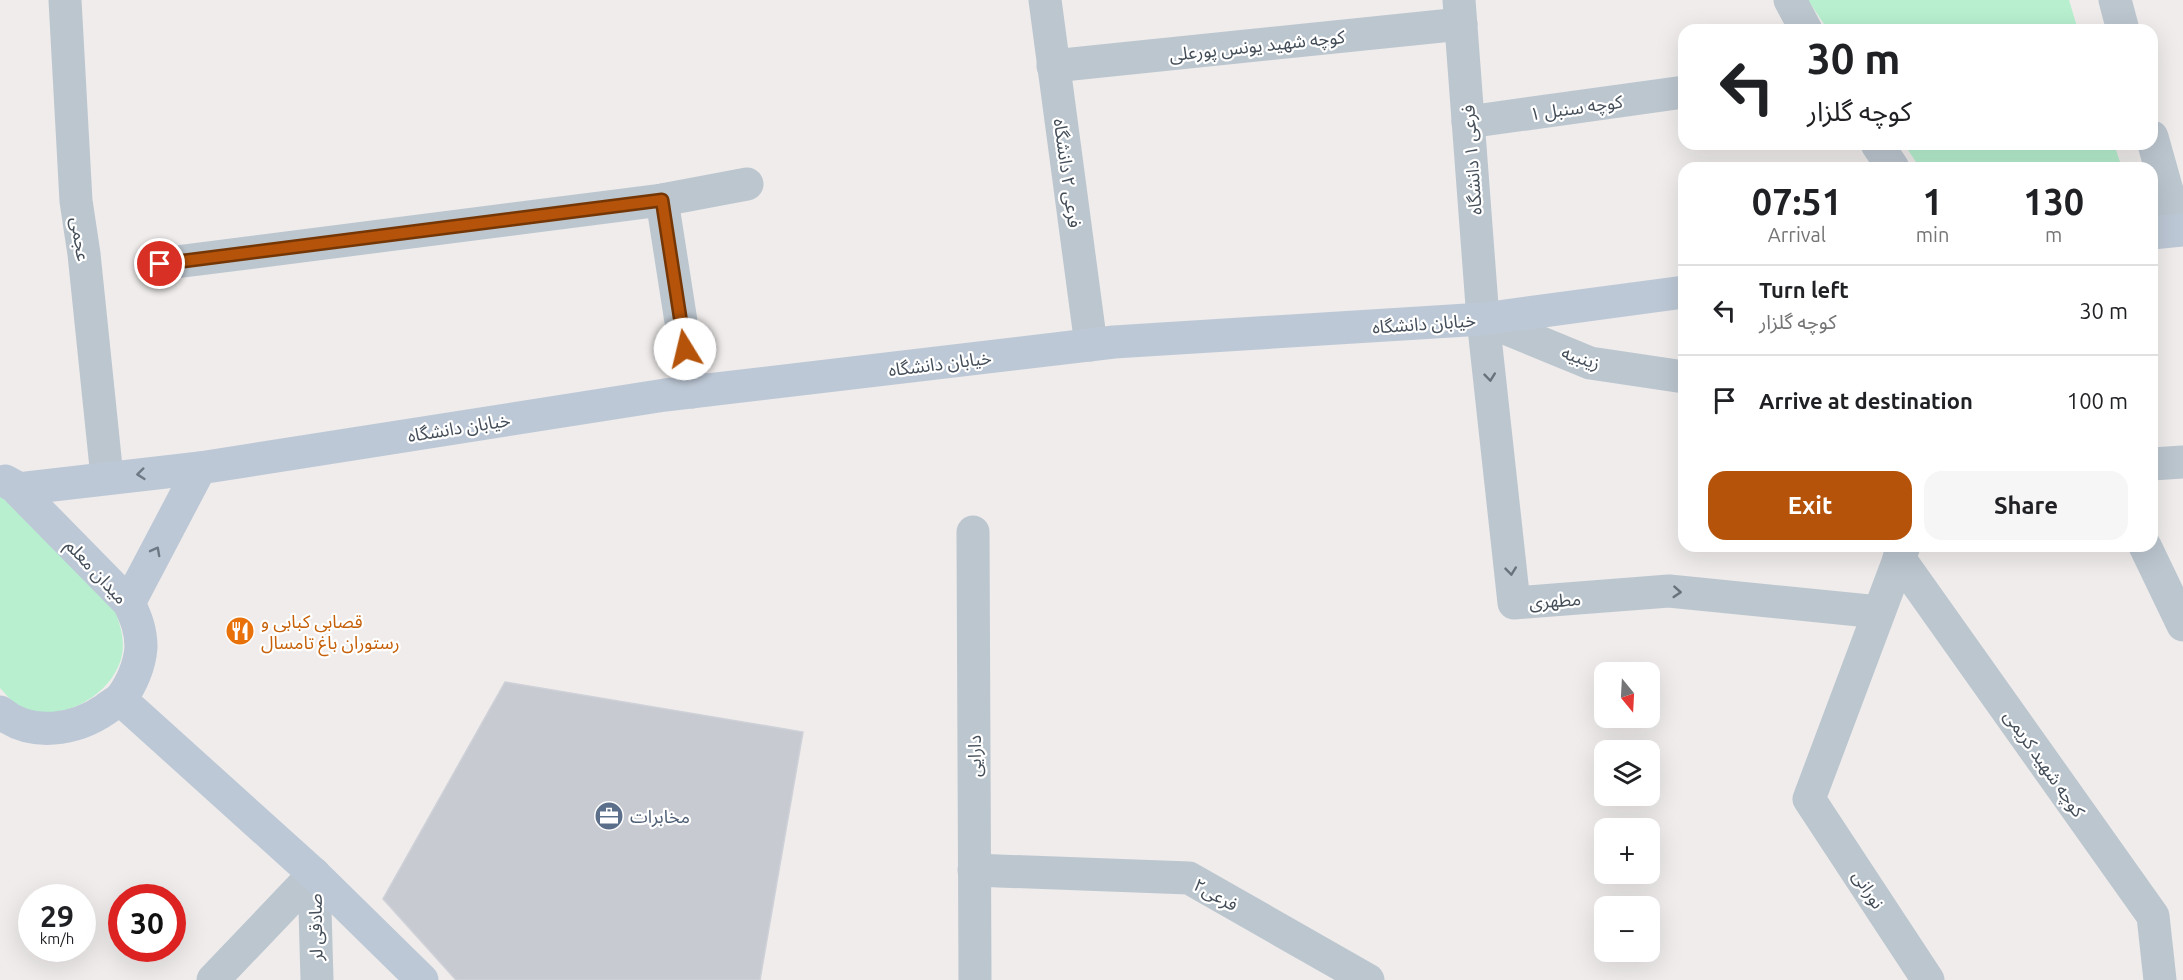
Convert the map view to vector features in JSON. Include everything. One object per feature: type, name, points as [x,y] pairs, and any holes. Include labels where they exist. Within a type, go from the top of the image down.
[{"type":"street","name":"عجمی","points":[[66,0],[76,201],[84,254],[107,477]]},
{"type":"street","name":"فرعی ۲ دانشگاه","points":[[1045,0],[1091,345]]},
{"type":"street","points":[[1790,0],[1803,24]]},
{"type":"street","points":[[2115,0],[2121,24]]},
{"type":"street","name":"کوچه شهید یونس پورعلی","points":[[1053,66],[1460,12]]},
{"type":"street","name":"فرعی ۱ دانشگاه","points":[[1460,12],[1483,319]]},
{"type":"street","name":"کوچه سنبل ۱","points":[[1468,122],[1678,93]]},
{"type":"street","points":[[2158,167],[2171,231]]},
{"type":"street","points":[[160,264],[662,200],[747,184]]},
{"type":"street","points":[[662,200],[692,392]]},
{"type":"street","name":"خیابان دانشگاه","points":[[9,484],[200,468],[692,392],[1091,345],[1483,319],[1678,292]]},
{"type":"street","name":"زینبیه","points":[[1483,319],[1590,363],[1678,376]]},
{"type":"street","name":"مطهری","points":[[1483,319],[1514,603],[1669,591],[1880,612]]},
{"type":"street","points":[[2158,464],[2183,462]]},
{"type":"street","points":[[129,603],[200,468]]},
{"type":"street","name":"میدان معلم","points":[[0,712],[9,720],[38,729],[60,729],[97,716],[120,699],[134,675],[141,648],[140,627],[129,603],[9,484]]},
{"type":"street","name":"دارایی","points":[[973,532],[975,980]]},
{"type":"street","name":"کوچه شهید کریمی","points":[[1809,799],[1902,552]]},
{"type":"street","name":"کوچه شهید کریمی","points":[[1902,552],[2153,916],[2160,980]]},
{"type":"street","points":[[2148,552],[2183,625]]},
{"type":"street","points":[[120,699],[314,874],[422,980]]},
{"type":"street","name":"نورانی","points":[[1809,799],[1928,980]]},
{"type":"street","name":"فرعی۲","points":[[974,870],[1189,878],[1368,980]]},
{"type":"street","points":[[213,980],[314,874]]},
{"type":"street","name":"صادقی لر","points":[[314,874],[317,980]]},
{"type":"green space","points":[[1808,0],[2069,0],[2076,24],[1824,24]]},
{"type":"green space","points":[[1908,150],[2116,150],[2120,162],[1916,162]]},
{"type":"green space","points":[[0,495],[115,610],[119,621],[123,649],[116,670],[107,684],[95,695],[64,710],[31,711],[16,704],[0,688]]},
{"type":"building","name":"مخابرات","points":[[505,682],[803,732],[760,980],[456,980],[383,899]]},
{"type":"place","name":"قصابی کبابی و رستوران باغ تامسال","points":[[240,631]]},
{"type":"place","name":"مخابرات","points":[[609,816]]},
{"type":"route","points":[[160,264],[662,200],[685,349]]}]
